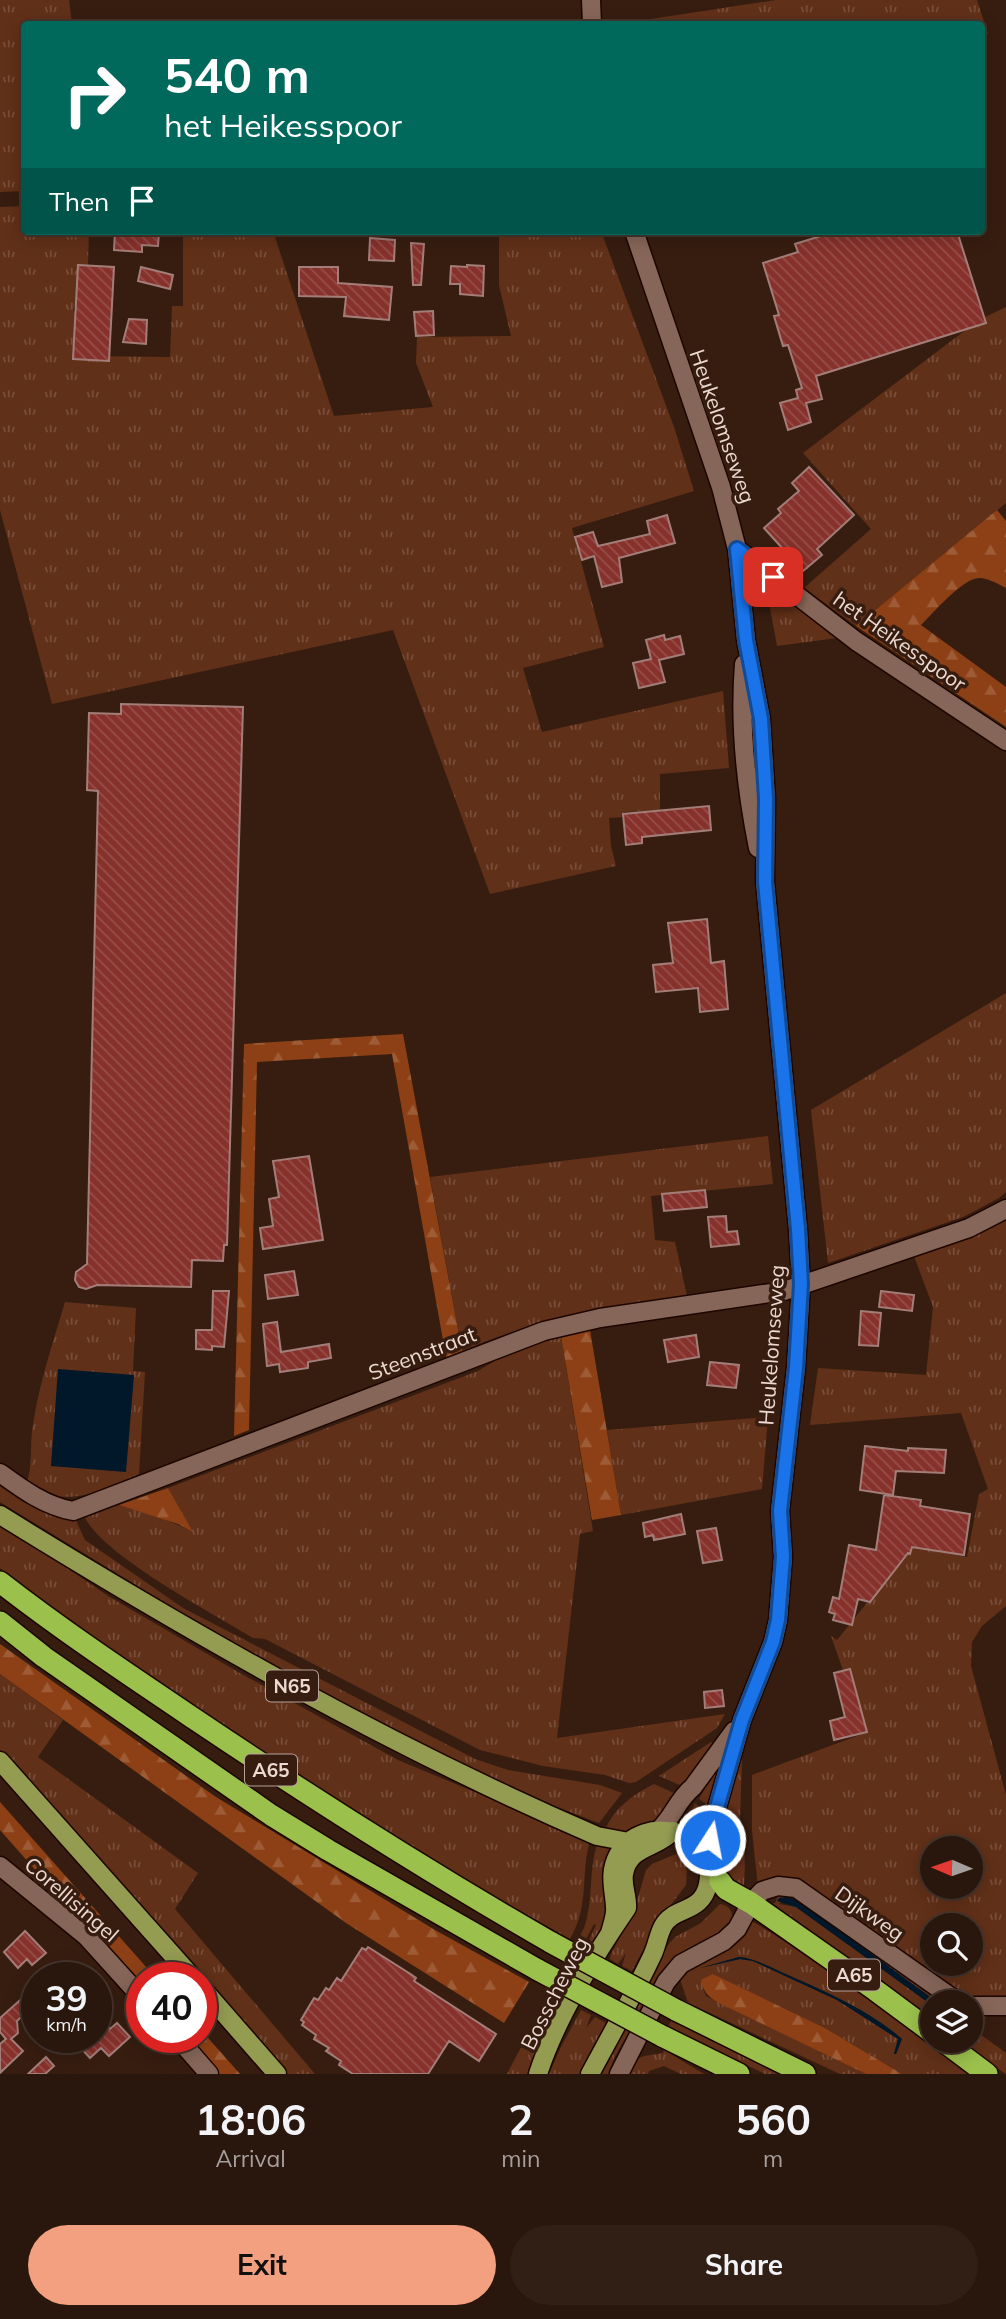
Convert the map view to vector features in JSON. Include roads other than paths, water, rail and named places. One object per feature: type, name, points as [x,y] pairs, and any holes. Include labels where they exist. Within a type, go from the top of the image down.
[{"type":"highway","name":"A65","points":[[0,1582],[61,1629],[287,1781],[447,1883],[676,2010],[805,2074]]},
{"type":"highway","name":"A65","points":[[0,1622],[44,1657],[271,1815],[328,1850],[538,1970],[739,2074]]},
{"type":"highway","name":"A65","points":[[716,1880],[749,1907],[875,1990],[920,2024]]},
{"type":"highway","points":[[959,2053],[987,2074]]},
{"type":"main road","name":"N65","points":[[0,1514],[111,1584],[225,1650],[414,1751],[597,1836],[629,1842]]},
{"type":"main road","points":[[0,1761],[179,1962]]},
{"type":"main road","points":[[590,2074],[654,1953],[676,1927],[704,1913],[716,1880],[699,1849],[682,1835],[666,1830],[643,1833],[629,1842],[617,1857],[611,1875],[615,1912],[610,1933]]},
{"type":"main road","name":"Bosscheweg","points":[[538,2074],[563,2016],[627,1908],[623,1880],[627,1864],[638,1850],[661,1842],[666,1830]]},
{"type":"main road","points":[[217,2006],[276,2074]]},
{"type":"street","points":[[591,0],[592,21]]},
{"type":"street","name":"Heukelomseweg","points":[[635,235],[721,487],[737,549],[746,640],[742,684],[749,801],[765,882],[801,1284],[796,1368],[780,1511],[783,1557],[778,1620],[769,1653],[742,1720],[710,1834],[716,1880]]},
{"type":"street","name":"het Heikesspoor","points":[[737,549],[856,641],[1006,740]]},
{"type":"street","name":"Steenstraat","points":[[0,1473],[28,1493],[60,1509],[73,1511],[544,1331],[600,1318],[784,1291],[969,1228],[1006,1209]]},
{"type":"street","name":"Heukelomseweg","points":[[666,1830],[693,1798],[693,1787],[742,1720]]},
{"type":"street","name":"Corellisingel","points":[[0,1866],[86,1936],[126,1980]]},
{"type":"street","name":"Dijkweg","points":[[749,1907],[761,1891],[769,1887],[796,1888],[941,1990]]},
{"type":"street","points":[[619,2074],[659,1994],[674,1971],[690,1958],[724,1941],[737,1929],[749,1907]]},
{"type":"street","points":[[983,2006],[1006,2006]]},
{"type":"street","points":[[191,2053],[209,2074]]},
{"type":"water","points":[[58,1369],[134,1375],[126,1472],[51,1466]]},
{"type":"water","points":[[779,1898],[798,1900],[921,1990],[920,1997],[796,1907],[777,1901]]},
{"type":"water","points":[[739,1957],[750,1959],[812,1986],[875,2018],[902,2039],[896,2054],[898,2039],[837,2000],[753,1961],[740,1959],[700,1968]]}]
